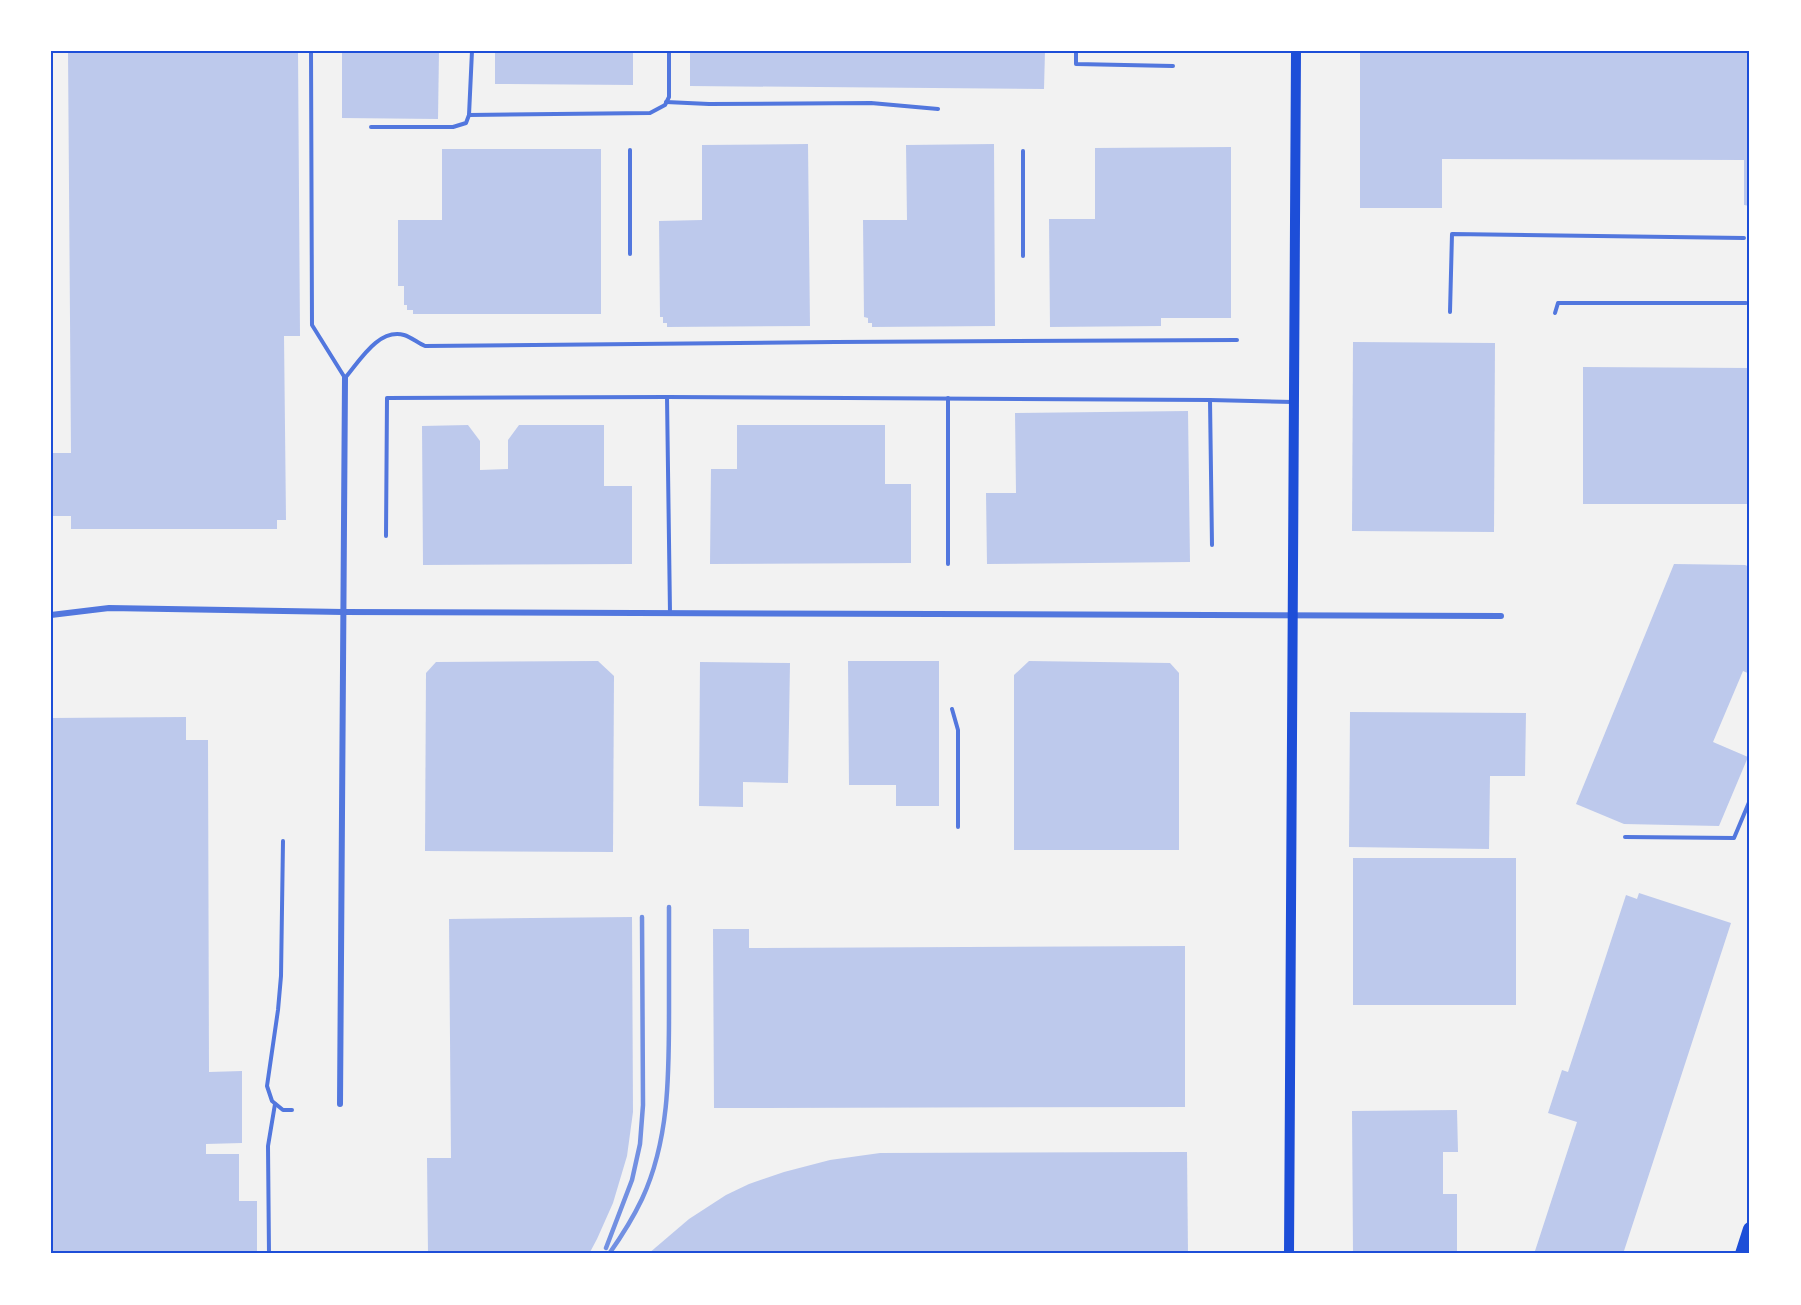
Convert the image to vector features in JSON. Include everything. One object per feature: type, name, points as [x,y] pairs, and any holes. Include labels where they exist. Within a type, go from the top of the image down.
[{"type":"highway","points":[[1742,1254],[1750,1229]]},
{"type":"main road","points":[[1288,1254],[1296,51]]},
{"type":"street","points":[[340,1104],[345,378]]},
{"type":"street","points":[[51,615],[110,608],[344,612],[1501,616]]},
{"type":"lane","points":[[311,51],[312,324],[345,378],[374,344],[389,334],[403,335],[425,346],[1237,340]]},
{"type":"lane","points":[[371,127],[453,127],[466,123],[469,115],[472,51]]},
{"type":"lane","points":[[469,115],[650,113],[664,105],[669,97],[669,51]]},
{"type":"lane","points":[[1076,51],[1076,64],[1173,66]]},
{"type":"lane","points":[[666,102],[871,103],[938,109]]},
{"type":"lane","points":[[630,150],[630,254]]},
{"type":"lane","points":[[1023,151],[1023,256]]},
{"type":"lane","points":[[1450,312],[1452,234],[1744,238]]},
{"type":"lane","points":[[1555,313],[1558,303],[1746,303]]},
{"type":"lane","points":[[667,397],[670,613]]},
{"type":"lane","points":[[386,536],[387,398],[1210,399],[1294,402]]},
{"type":"lane","points":[[948,398],[948,564]]},
{"type":"lane","points":[[1210,399],[1212,545]]},
{"type":"lane","points":[[952,709],[958,730],[958,827]]},
{"type":"lane","points":[[1625,837],[1734,838],[1750,800]]},
{"type":"lane","points":[[283,841],[281,976],[267,1086],[272,1101],[283,1110],[291,1110]]},
{"type":"lane","points":[[269,1254],[268,1146],[275,1104]]},
{"type":"building","points":[[68,51],[298,51],[300,336],[284,336],[286,520],[277,520],[277,529],[71,529],[71,516],[51,516],[51,453],[71,453]]},
{"type":"building","points":[[342,51],[439,51],[438,119],[342,118]]},
{"type":"building","points":[[495,51],[633,51],[633,85],[495,84]]},
{"type":"building","points":[[690,51],[1045,51],[1044,89],[690,86]]},
{"type":"building","points":[[1360,51],[1750,51],[1750,206],[1744,205],[1744,160],[1442,159],[1442,208],[1360,208]]},
{"type":"building","points":[[808,144],[810,326],[667,327],[667,323],[663,323],[663,317],[660,317],[659,221],[702,220],[702,145]]},
{"type":"building","points":[[994,144],[995,326],[872,327],[872,323],[868,323],[868,318],[864,317],[863,220],[907,220],[906,145]]},
{"type":"building","points":[[1231,147],[1231,318],[1161,318],[1161,326],[1050,327],[1049,219],[1095,219],[1095,148]]},
{"type":"building","points":[[442,149],[601,149],[601,314],[413,314],[413,310],[407,310],[407,305],[404,305],[404,286],[398,286],[398,220],[442,220]]},
{"type":"building","points":[[1353,342],[1495,343],[1494,532],[1352,531]]},
{"type":"building","points":[[1583,367],[1750,368],[1750,504],[1583,504]]},
{"type":"building","points":[[1188,411],[1190,562],[987,564],[986,493],[1016,493],[1015,413]]},
{"type":"building","points":[[468,425],[480,441],[480,470],[508,469],[508,440],[519,425],[604,425],[604,486],[632,486],[632,564],[423,565],[422,426]]},
{"type":"building","points":[[737,425],[885,425],[885,484],[911,484],[911,563],[710,564],[711,469],[737,469]]},
{"type":"building","points":[[1674,564],[1745,565],[1750,567],[1750,674],[1743,671],[1713,742],[1748,757],[1719,826],[1624,824],[1576,804]]},
{"type":"building","points":[[598,661],[614,676],[613,852],[425,851],[426,673],[436,662]]},
{"type":"building","points":[[848,661],[939,661],[939,806],[896,806],[896,785],[849,785]]},
{"type":"building","points":[[1029,661],[1170,663],[1179,673],[1179,850],[1014,850],[1014,675]]},
{"type":"building","points":[[700,662],[790,663],[788,783],[743,782],[743,807],[699,806]]},
{"type":"building","points":[[1350,712],[1526,713],[1525,776],[1490,776],[1489,849],[1349,847]]},
{"type":"building","points":[[186,717],[186,740],[208,740],[209,1072],[242,1071],[242,1143],[206,1144],[206,1154],[239,1154],[239,1201],[257,1201],[257,1254],[51,1254],[51,718]]},
{"type":"building","points":[[1353,858],[1516,858],[1516,1005],[1353,1005]]},
{"type":"building","points":[[1639,893],[1731,923],[1623,1254],[1534,1254],[1577,1122],[1548,1113],[1562,1070],[1568,1072],[1626,895],[1637,899]]},
{"type":"building","points":[[632,917],[633,1112],[627,1156],[613,1203],[589,1254],[428,1254],[427,1158],[451,1158],[449,919]]},
{"type":"building","points":[[713,929],[749,929],[749,948],[1185,946],[1185,1107],[714,1108]]},
{"type":"building","points":[[1457,1110],[1458,1152],[1443,1152],[1443,1194],[1457,1194],[1457,1254],[1353,1254],[1352,1111]]},
{"type":"building","points":[[1187,1152],[1188,1254],[648,1254],[689,1219],[726,1195],[784,1172],[830,1160],[880,1153]]},
{"type":"railway","points":[[609,1254],[627,1227],[651,1177],[658,1154],[666,1108],[669,1060],[669,907]]},
{"type":"railway","points":[[606,1248],[632,1180],[640,1144],[643,1105],[642,917]]}]
